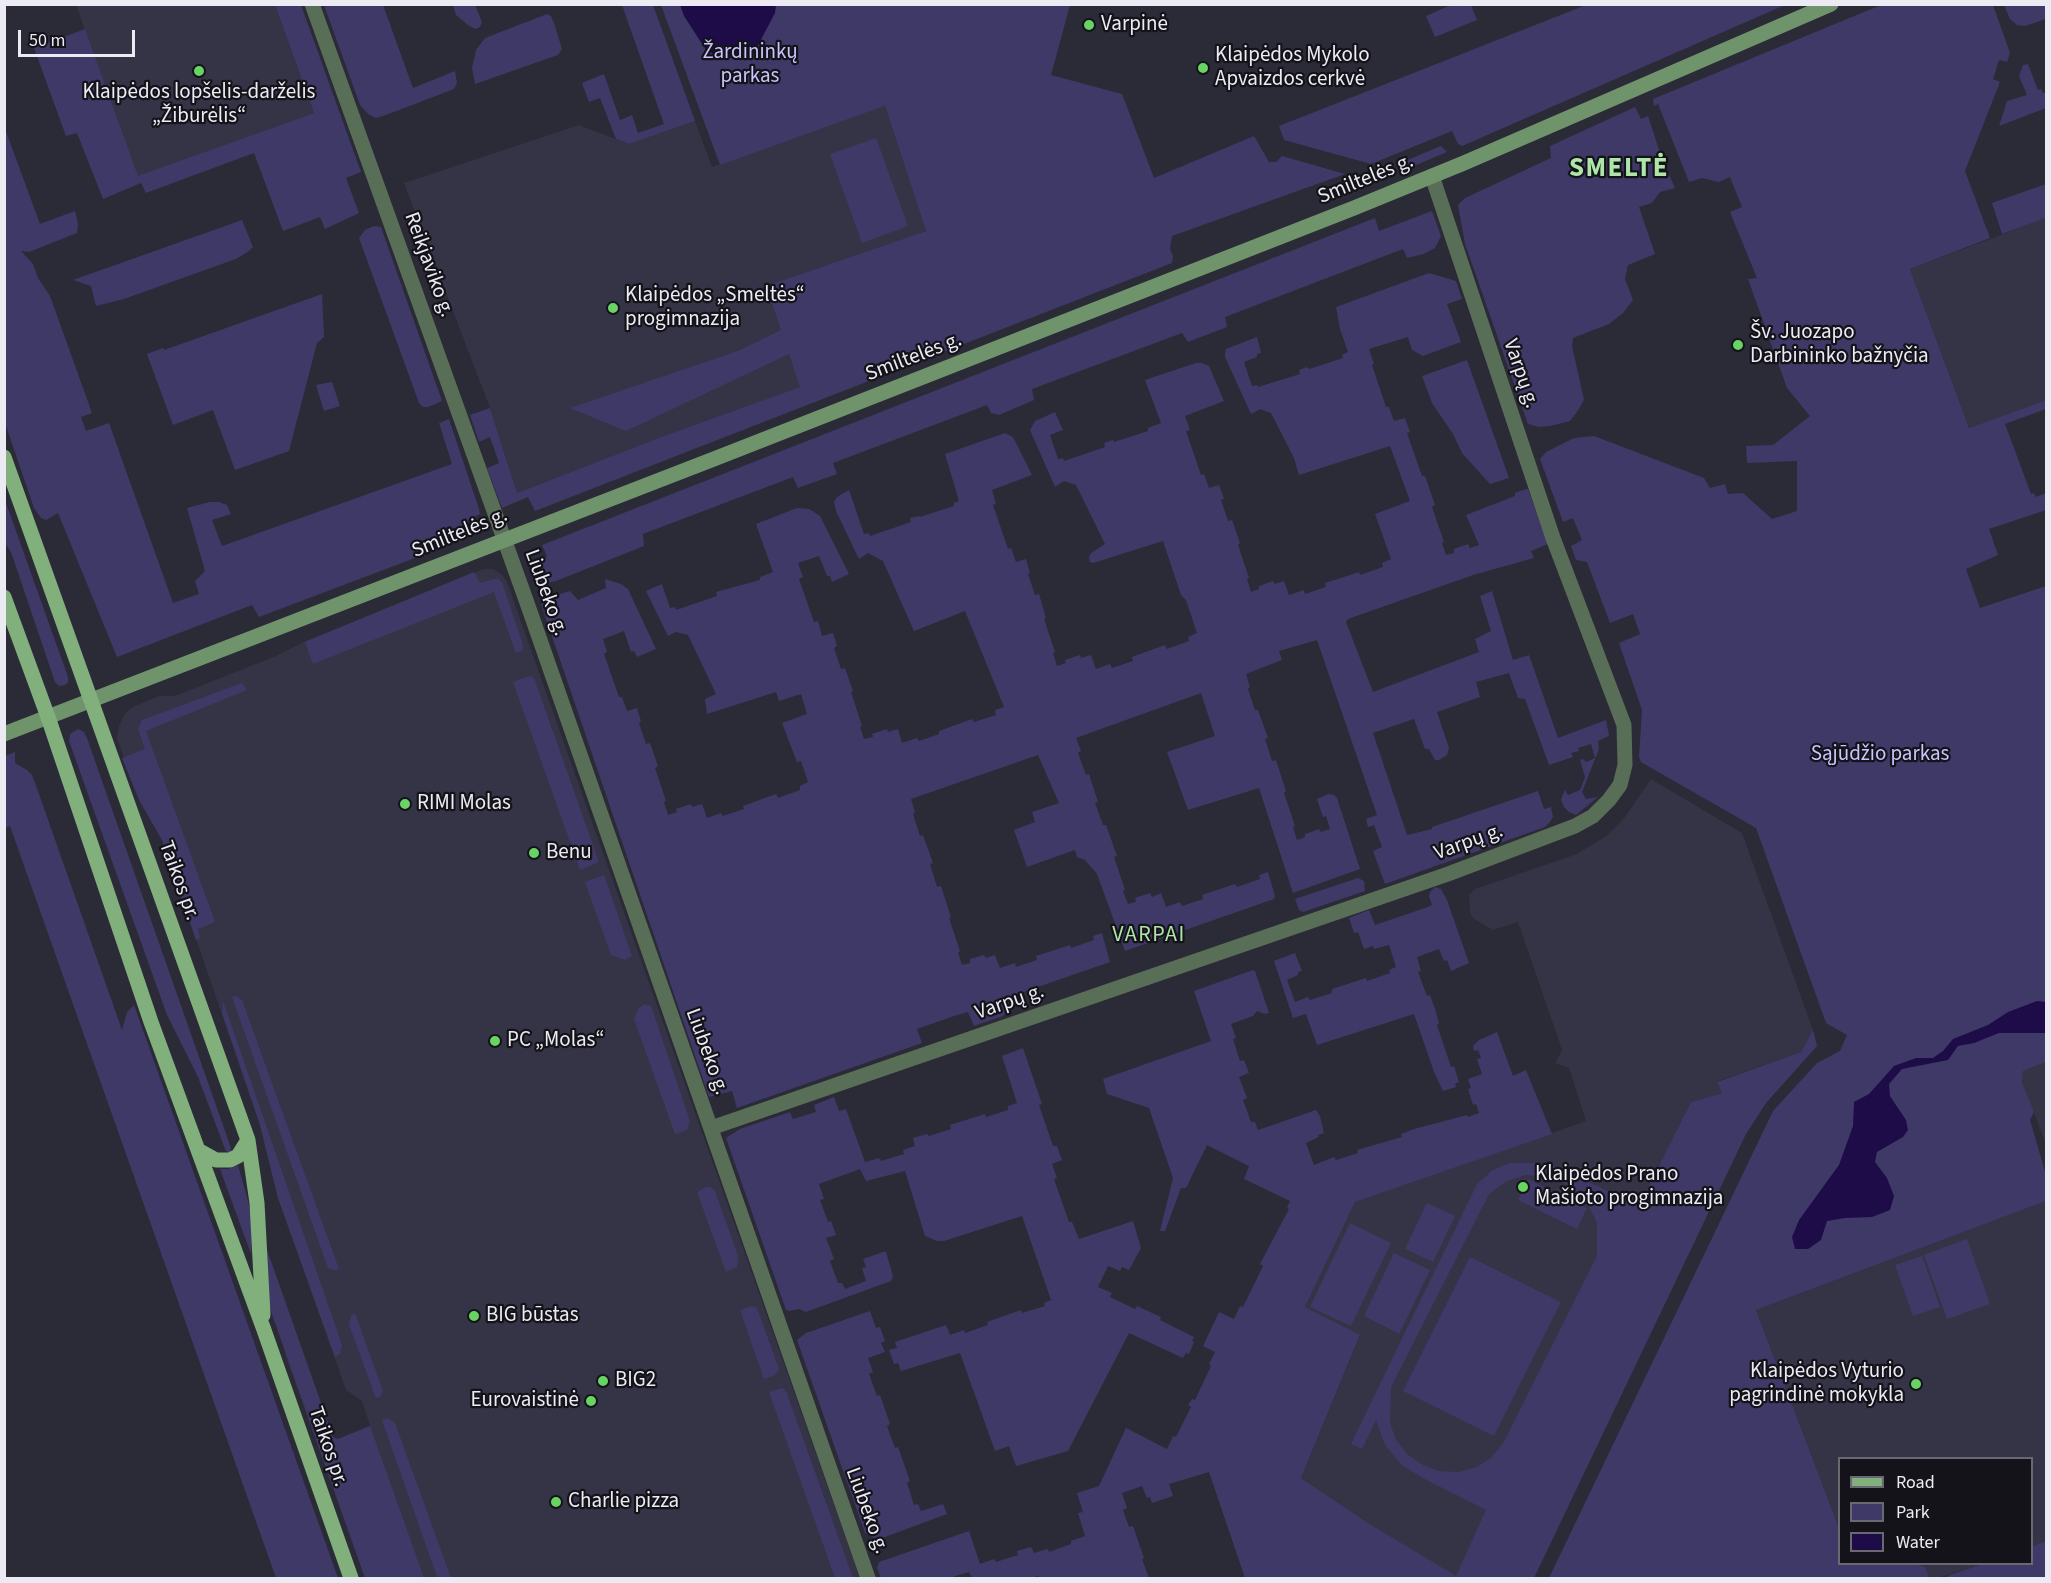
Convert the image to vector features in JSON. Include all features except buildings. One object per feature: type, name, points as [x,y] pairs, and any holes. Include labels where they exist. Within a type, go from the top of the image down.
[{"type":"main road","name":"Taikos pr.","points":[[4,457],[248,1140],[257,1203],[264,1330]]},
{"type":"main road","name":"Taikos pr.","points":[[4,597],[48,717],[151,1022],[264,1330],[351,1578]]},
{"type":"main road","points":[[198,1150],[216,1160],[230,1160],[238,1156],[248,1140]]},
{"type":"street","name":"Reikjaviko g.","points":[[312,4],[504,539]]},
{"type":"street","name":"Smiltelės g.","points":[[4,734],[719,457],[1432,176],[1831,4]]},
{"type":"street","name":"Varpų g.","points":[[711,1128],[1448,874],[1575,826],[1593,816],[1609,800],[1620,785],[1625,765],[1624,724],[1553,538],[1432,176]]},
{"type":"street","name":"Liubeko g.","points":[[504,539],[868,1578]]},
{"type":"shaded area","name":"Klaipėdos lopšelis-darželis „Žiburėlis“","points":[[76,5],[275,5],[314,113],[138,177]]},
{"type":"shaded area","name":"Klaipėdos „Smeltės“ progimnazija","points":[[885,106],[926,231],[766,286],[801,387],[661,437],[517,493],[490,408],[404,183],[579,125],[629,144],[695,121],[712,167]]},
{"type":"shaded area","points":[[2046,218],[2046,400],[1969,428],[1910,269]]},
{"type":"shaded area","points":[[484,569],[493,569],[502,574],[507,582],[860,1578],[365,1578],[285,1354],[267,1250],[333,1437],[338,1439],[370,1426],[362,1401],[346,1390],[278,1198],[260,1125],[162,840],[139,800],[117,738],[119,726],[126,712],[135,706],[159,696],[175,696]]},
{"type":"shaded area","name":"Klaipėdos Prano Mašioto progimnazija","points":[[1651,779],[1742,833],[1813,1030],[1801,1052],[1718,1081],[1722,1093],[1691,1102],[1639,1207],[1636,1204],[1456,1577],[1368,1523],[1301,1478],[1360,1336],[1305,1307],[1355,1202],[1586,1121],[1569,1068],[1555,1063],[1562,1050],[1518,922],[1493,930],[1474,919],[1470,913],[1469,895],[1475,889],[1577,854],[1608,835],[1625,817]]},
{"type":"shaded area","points":[[2046,1062],[2046,1144],[2022,1082],[2023,1071]]},
{"type":"shaded area","name":"Klaipėdos Vyturio pagrindinė mokykla","points":[[2046,1201],[2046,1541],[2033,1546],[2033,1457],[1838,1457],[1838,1525],[1756,1310]]},
{"type":"shaded area","points":[[1918,1565],[1979,1565],[1938,1578],[1929,1578],[1924,1567]]},
{"type":"green space","points":[[1453,4],[1471,5],[1477,20],[1435,37],[1426,16]]},
{"type":"green space","points":[[275,5],[301,5],[361,172],[346,178],[359,213],[325,229],[320,217],[283,231],[254,153],[146,193],[141,183],[103,199],[77,133],[66,136],[34,48],[85,29],[138,176],[314,113]]},
{"type":"green space","points":[[324,5],[383,5],[413,88],[455,71],[457,83],[454,89],[376,118],[368,114],[360,105]]},
{"type":"green space","points":[[453,5],[475,5],[482,22],[480,27],[475,29],[468,25],[456,15]]},
{"type":"green space","points":[[622,5],[653,5],[695,121],[629,144],[616,139],[600,98],[589,102],[582,83],[604,74],[620,120],[632,115],[638,133],[664,124]]},
{"type":"green space","name":"Žardininkų parkas","points":[[661,5],[1070,5],[1051,75],[1122,94],[1154,178],[1254,136],[1269,162],[1276,162],[1282,156],[1345,174],[1172,236],[1170,249],[1173,256],[1172,263],[535,511],[528,497],[502,508],[487,468],[499,463],[490,437],[479,442],[470,415],[490,408],[517,493],[661,437],[800,387],[789,354],[626,431],[570,408],[738,351],[781,330],[766,286],[926,231],[885,106],[720,165]]},
{"type":"green space","points":[[1586,5],[1785,5],[1462,146],[1458,144],[1452,131],[1371,164],[1284,140],[1279,126]]},
{"type":"green space","name":"Sąjūdžio parkas","points":[[1881,5],[1993,5],[2010,53],[2007,62],[1999,60],[1993,79],[2000,82],[1965,171],[1990,238],[1910,269],[1969,428],[2046,400],[2046,409],[2005,424],[2031,494],[2034,493],[2036,497],[2046,493],[2046,510],[1989,529],[1998,555],[1966,569],[1980,608],[2046,586],[2046,1062],[2023,1071],[2022,1082],[2034,1112],[2030,1120],[2046,1175],[2046,1201],[1756,1310],[1838,1525],[1838,1565],[1918,1565],[1925,1567],[1929,1578],[1549,1578],[1773,1111],[1817,1063],[1840,1051],[1847,1035],[1826,1023],[1756,828],[1641,762],[1639,757],[1642,710],[1619,643],[1640,634],[1633,614],[1610,623],[1587,562],[1576,560],[1571,546],[1582,540],[1573,518],[1563,522],[1540,459],[1546,452],[1574,438],[1594,436],[1704,478],[1710,488],[1725,484],[1728,494],[1743,493],[1772,519],[1797,511],[1797,461],[1747,463],[1746,446],[1773,445],[1810,416],[1787,388],[1748,279],[1757,278],[1730,212],[1742,207],[1730,177],[1719,182],[1702,178],[1689,182],[1658,104],[1654,106],[1653,99]]},
{"type":"green space","points":[[2004,5],[2046,5],[2046,19],[2025,26],[2017,25],[2010,19]]},
{"type":"green space","points":[[547,14],[551,16],[554,23],[562,49],[558,55],[475,84],[472,68],[476,50],[485,38]]},
{"type":"green space","points":[[2028,64],[2038,90],[2046,92],[2046,108],[1999,126],[2007,101],[2027,95],[2019,76],[2023,65]]},
{"type":"green space","points":[[1635,107],[1641,119],[1648,116],[1662,159],[1675,188],[1660,192],[1652,203],[1639,207],[1655,254],[1628,265],[1625,279],[1633,300],[1623,313],[1609,324],[1573,338],[1572,346],[1584,400],[1577,412],[1570,421],[1550,426],[1539,427],[1528,424],[1465,244],[1458,205],[1465,198],[1551,158],[1550,146]]},
{"type":"green space","points":[[4,126],[40,224],[75,211],[78,224],[77,233],[29,252],[21,251],[33,264],[38,278],[50,296],[92,413],[81,417],[86,431],[109,423],[173,603],[199,594],[195,581],[205,571],[187,508],[210,502],[227,505],[231,514],[212,520],[222,546],[452,464],[439,423],[449,419],[480,514],[468,520],[467,534],[460,541],[259,617],[252,605],[117,657],[58,513],[46,520],[41,518],[34,508],[5,423]]},
{"type":"green space","points":[[876,138],[908,226],[862,243],[830,154]]},
{"type":"green space","points":[[1441,146],[1447,152],[1402,171],[1400,169],[1398,164]]},
{"type":"green space","points":[[2046,184],[2046,218],[2002,234],[1992,203]]},
{"type":"green space","points":[[1432,211],[1441,236],[1435,248],[1424,254],[1407,258],[1403,249],[1225,317],[1227,327],[1188,342],[1182,333],[1032,389],[1034,400],[999,415],[991,413],[987,405],[833,463],[837,474],[798,488],[793,477],[643,534],[644,546],[556,581],[537,582],[532,578],[529,563],[538,566],[547,556],[542,545],[1375,218],[1379,231]]},
{"type":"green space","points":[[242,220],[253,247],[249,251],[236,259],[124,299],[96,306],[91,286],[73,280]]},
{"type":"green space","points":[[374,226],[381,227],[442,401],[428,407],[423,407],[419,403],[359,238],[365,230]]},
{"type":"green space","points":[[1429,273],[1456,281],[1462,299],[1447,304],[1461,342],[1423,356],[1412,350],[1408,337],[1369,349],[1386,407],[1389,407],[1394,421],[1405,418],[1410,432],[1407,433],[1435,505],[1432,507],[1446,555],[1468,544],[1470,548],[1479,545],[1466,515],[1515,496],[1515,493],[1526,489],[1528,489],[1548,544],[1531,551],[1534,558],[1473,575],[1348,619],[1346,622],[1373,692],[1479,652],[1475,639],[1491,631],[1480,596],[1492,591],[1513,660],[1529,655],[1558,738],[1606,720],[1609,736],[1598,741],[1599,749],[1582,792],[1586,799],[1598,797],[1576,815],[1564,807],[1561,799],[1565,790],[1568,795],[1580,790],[1585,777],[1580,760],[1583,759],[1586,762],[1595,758],[1591,744],[1571,753],[1573,757],[1549,765],[1525,699],[1518,698],[1509,673],[1476,682],[1480,697],[1437,712],[1449,748],[1447,755],[1439,760],[1435,760],[1429,749],[1425,749],[1414,719],[1373,733],[1407,835],[1432,829],[1432,827],[1538,791],[1544,809],[1551,807],[1553,817],[1545,827],[1385,884],[1373,851],[1382,847],[1374,825],[1368,827],[1366,819],[1377,815],[1317,640],[1279,651],[1282,660],[1246,674],[1255,710],[1258,710],[1268,738],[1265,739],[1272,761],[1276,760],[1286,791],[1284,793],[1295,826],[1293,827],[1297,840],[1319,829],[1321,832],[1330,829],[1317,799],[1328,794],[1334,795],[1337,798],[1360,869],[1293,893],[1259,788],[1188,810],[1167,752],[1215,736],[1201,693],[1076,738],[1081,751],[1078,753],[1086,775],[1089,774],[1098,802],[1095,803],[1117,856],[1114,857],[1125,890],[1123,891],[1128,904],[1136,902],[1135,898],[1150,893],[1152,897],[1161,893],[1166,907],[1180,902],[1182,906],[1203,899],[1202,895],[1235,884],[1237,887],[1260,879],[1259,875],[1268,872],[1274,899],[1125,951],[1097,874],[1085,860],[1077,857],[1075,850],[1027,867],[1014,830],[1035,822],[1032,812],[1059,803],[1038,755],[911,799],[920,836],[923,835],[933,863],[930,864],[937,887],[941,886],[951,917],[949,918],[960,951],[958,953],[962,965],[970,963],[970,959],[995,955],[1000,968],[1015,963],[1016,967],[1037,960],[1036,956],[1094,940],[1093,936],[1102,933],[1110,962],[1003,999],[1007,1011],[1003,1016],[974,1026],[968,1012],[954,1016],[917,1029],[922,1043],[737,1108],[732,1091],[709,1097],[541,604],[551,597],[570,591],[578,600],[606,588],[605,579],[628,589],[656,649],[637,657],[634,651],[631,652],[624,631],[603,639],[607,652],[604,654],[619,697],[622,697],[627,711],[637,708],[646,744],[650,743],[658,766],[655,768],[666,801],[664,802],[668,815],[677,812],[676,809],[691,804],[692,807],[702,804],[707,818],[721,813],[723,816],[776,794],[778,798],[800,790],[800,786],[808,782],[801,761],[797,762],[782,723],[807,714],[801,694],[779,701],[776,692],[707,714],[705,699],[716,694],[688,635],[676,632],[668,636],[646,591],[662,584],[670,608],[675,607],[676,610],[717,596],[716,592],[760,580],[760,577],[773,572],[756,524],[797,508],[809,509],[820,516],[849,574],[832,582],[819,556],[798,563],[803,577],[799,579],[814,622],[818,621],[822,636],[833,633],[837,646],[834,648],[841,669],[845,668],[853,691],[851,692],[864,739],[887,729],[888,732],[898,729],[902,743],[917,738],[919,741],[972,719],[974,722],[996,715],[995,710],[1004,707],[965,611],[914,631],[883,561],[868,553],[859,559],[834,502],[837,497],[849,490],[864,534],[869,533],[870,536],[911,522],[910,518],[954,506],[954,503],[959,501],[945,454],[1005,433],[1013,437],[1032,475],[992,490],[996,504],[993,505],[1008,549],[1011,548],[1016,562],[1026,559],[1035,595],[1039,594],[1046,618],[1044,619],[1055,652],[1053,653],[1057,666],[1066,663],[1065,660],[1080,655],[1081,658],[1091,655],[1096,669],[1110,664],[1112,668],[1133,661],[1132,657],[1165,645],[1167,649],[1189,641],[1188,637],[1197,633],[1186,600],[1181,595],[1163,541],[1090,562],[1091,553],[1105,544],[1076,485],[1064,481],[1055,487],[1030,430],[1035,421],[1055,412],[1063,430],[1050,435],[1058,459],[1063,458],[1064,461],[1105,447],[1104,443],[1148,431],[1148,428],[1161,423],[1145,380],[1196,363],[1209,366],[1224,401],[1185,416],[1190,430],[1186,431],[1201,475],[1204,474],[1209,488],[1219,485],[1228,521],[1232,520],[1240,543],[1238,545],[1249,578],[1247,579],[1251,592],[1273,581],[1275,584],[1284,581],[1289,595],[1304,590],[1305,594],[1326,587],[1325,583],[1383,567],[1382,563],[1391,559],[1375,514],[1410,501],[1390,446],[1299,475],[1294,458],[1271,413],[1260,409],[1251,414],[1225,357],[1225,352],[1226,349],[1257,337],[1261,353],[1244,362],[1252,386],[1257,385],[1258,387],[1300,374],[1299,370],[1307,367],[1309,369],[1343,358],[1342,355],[1348,352],[1340,329],[1336,307]]},
{"type":"green space","points":[[322,294],[324,337],[317,343],[289,451],[235,470],[213,410],[173,425],[147,354]]},
{"type":"green space","points":[[1467,360],[1509,478],[1490,484],[1462,453],[1453,434],[1432,403],[1422,376]]},
{"type":"green space","points":[[332,382],[340,406],[324,411],[316,385]]},
{"type":"green space","points":[[5,500],[68,677],[65,685],[59,686],[55,682],[11,552],[5,543]]},
{"type":"green space","points":[[474,572],[480,583],[494,579],[502,582],[523,645],[522,651],[516,653],[494,592],[313,664],[305,642]]},
{"type":"green space","points":[[530,676],[534,678],[599,862],[580,870],[513,682]]},
{"type":"green space","points":[[242,683],[247,690],[146,731],[215,922],[198,929],[200,938],[196,940],[162,840],[139,800],[122,758],[145,749],[138,729],[142,720]]},
{"type":"green space","points":[[78,729],[84,732],[87,738],[231,1148],[230,1152],[225,1149],[198,1077],[167,1015],[69,741],[70,734]]},
{"type":"green space","points":[[15,752],[15,763],[32,775],[122,1030],[127,1012],[134,1005],[338,1578],[276,1578],[10,826],[5,828],[5,756]]},
{"type":"green space","points":[[604,875],[632,956],[625,960],[611,955],[585,882]]},
{"type":"green space","points":[[1358,878],[1364,881],[1365,891],[1303,912],[1299,910],[1295,899]]},
{"type":"green space","points":[[1435,887],[1441,889],[1447,900],[1469,963],[1451,971],[1439,949],[1417,957],[1421,971],[1418,972],[1427,996],[1430,995],[1451,1067],[1454,1066],[1459,1082],[1455,1084],[1456,1087],[1443,1091],[1414,1014],[1317,1045],[1306,1014],[1293,1018],[1274,961],[1271,962],[1295,953],[1302,971],[1287,980],[1295,1002],[1308,997],[1310,1000],[1332,993],[1332,989],[1390,973],[1389,970],[1396,967],[1389,945],[1364,949],[1358,932],[1354,933],[1349,918],[1369,910],[1375,925],[1428,907],[1432,905],[1429,896]]},
{"type":"green space","points":[[1255,971],[1269,1013],[1257,1011],[1253,1016],[1231,1024],[1240,1061],[1244,1060],[1249,1073],[1239,1077],[1247,1098],[1243,1100],[1251,1122],[1255,1122],[1258,1130],[1316,1110],[1320,1116],[1324,1133],[1306,1143],[1314,1165],[1334,1157],[1336,1160],[1358,1153],[1357,1150],[1402,1137],[1401,1134],[1414,1129],[1479,1113],[1476,1104],[1473,1105],[1468,1089],[1471,1088],[1468,1079],[1482,1074],[1477,1059],[1481,1058],[1478,1050],[1474,1051],[1473,1046],[1479,1040],[1497,1032],[1513,1076],[1526,1070],[1552,1134],[1355,1202],[1305,1307],[1360,1335],[1301,1478],[1368,1523],[1456,1576],[1486,1510],[1402,1465],[1385,1445],[1376,1420],[1362,1449],[1351,1444],[1477,1184],[1493,1170],[1510,1163],[1535,1163],[1557,1167],[1639,1206],[1691,1102],[1722,1093],[1717,1082],[1801,1052],[1813,1030],[1817,1046],[1766,1103],[1746,1134],[1534,1578],[1245,1578],[1209,1472],[1169,1484],[1173,1496],[1152,1503],[1142,1486],[1122,1493],[1127,1508],[1123,1510],[1129,1527],[1133,1526],[1149,1578],[1040,1578],[1038,1576],[972,1578],[969,1572],[949,1578],[881,1578],[877,1568],[879,1562],[969,1531],[980,1564],[1018,1555],[1017,1551],[1031,1547],[1034,1553],[1048,1549],[1049,1552],[1071,1544],[1071,1541],[1085,1536],[1078,1513],[1083,1512],[1077,1493],[1099,1486],[1126,1428],[1167,1449],[1173,1436],[1176,1437],[1191,1407],[1188,1405],[1192,1399],[1195,1400],[1211,1366],[1209,1364],[1215,1352],[1203,1346],[1219,1312],[1234,1319],[1240,1306],[1243,1307],[1263,1266],[1260,1264],[1289,1209],[1287,1208],[1290,1201],[1244,1179],[1249,1166],[1207,1145],[1186,1188],[1181,1188],[1165,1231],[1160,1231],[1173,1178],[1149,1108],[1107,1094],[1103,1079],[1211,1041],[1194,991]],"holes":[[[1525,1175],[1543,1176],[1561,1181],[1576,1191],[1589,1206],[1597,1223],[1597,1256],[1504,1442],[1491,1458],[1477,1467],[1459,1472],[1438,1471],[1423,1465],[1407,1454],[1396,1440],[1390,1423],[1391,1387],[1489,1194],[1505,1182]]]},
{"type":"green space","points":[[236,996],[242,1000],[339,1269],[328,1268],[232,997]]},
{"type":"green space","points":[[223,1001],[342,1345],[340,1354],[335,1357],[278,1198],[260,1125],[222,1013]]},
{"type":"green space","points":[[644,1004],[651,1006],[690,1121],[687,1130],[675,1134],[634,1019],[638,1009]]},
{"type":"green space","points":[[1023,1048],[1053,1146],[1057,1146],[1062,1160],[1052,1164],[1057,1178],[1054,1179],[1069,1222],[1072,1222],[1079,1239],[1133,1221],[1141,1248],[1129,1270],[1122,1267],[1120,1271],[1108,1266],[1098,1287],[1112,1293],[1110,1297],[1135,1309],[1137,1306],[1161,1317],[1160,1320],[1194,1337],[1192,1341],[1194,1342],[1189,1354],[1186,1353],[1183,1358],[1129,1333],[1068,1451],[1016,1466],[1009,1446],[995,1451],[960,1353],[901,1371],[898,1363],[894,1364],[889,1350],[897,1348],[895,1342],[946,1325],[950,1335],[964,1330],[965,1333],[988,1325],[987,1322],[1021,1310],[1022,1313],[1045,1306],[1044,1303],[1051,1300],[1022,1216],[944,1241],[937,1241],[925,1236],[905,1171],[866,1181],[860,1169],[819,1184],[824,1199],[820,1200],[828,1222],[831,1221],[836,1235],[826,1238],[834,1259],[830,1261],[838,1283],[842,1283],[845,1289],[866,1281],[862,1268],[866,1267],[863,1259],[883,1252],[886,1252],[893,1276],[891,1281],[806,1312],[799,1309],[789,1311],[786,1310],[726,1138],[740,1129],[790,1112],[793,1119],[816,1112],[814,1105],[834,1097],[839,1111],[846,1109],[865,1162],[879,1158],[881,1161],[904,1154],[903,1150],[915,1146],[913,1138],[951,1129],[950,1125],[985,1114],[986,1117],[1008,1110],[1008,1106],[1017,1103],[1002,1056]]},
{"type":"green space","points":[[238,1165],[252,1222],[251,1254],[220,1169]]},
{"type":"green space","points":[[1528,1179],[1587,1208],[1577,1229],[1518,1200]]},
{"type":"green space","points":[[711,1187],[715,1191],[738,1256],[737,1267],[726,1272],[697,1192]]},
{"type":"green space","points":[[1427,1203],[1455,1216],[1433,1262],[1405,1249]]},
{"type":"green space","points":[[1350,1223],[1391,1243],[1351,1326],[1310,1307]]},
{"type":"green space","points":[[1967,1239],[1990,1304],[1947,1319],[1924,1255]]},
{"type":"green space","points":[[267,1250],[333,1437],[338,1439],[370,1426],[424,1578],[365,1578],[268,1303]]},
{"type":"green space","points":[[1394,1253],[1430,1270],[1399,1334],[1364,1316]]},
{"type":"green space","points":[[1922,1256],[1940,1307],[1913,1316],[1895,1265]]},
{"type":"green space","points":[[1470,1257],[1561,1302],[1494,1436],[1403,1391]]},
{"type":"green space","points":[[752,1306],[757,1308],[779,1369],[775,1375],[764,1379],[740,1310]]},
{"type":"green space","points":[[870,1311],[876,1328],[880,1327],[885,1341],[881,1343],[885,1352],[868,1358],[873,1372],[869,1374],[877,1396],[880,1395],[890,1424],[887,1426],[895,1448],[898,1447],[910,1481],[907,1483],[914,1505],[918,1504],[921,1511],[943,1504],[947,1514],[885,1537],[874,1538],[865,1533],[797,1340],[806,1333]]},
{"type":"green space","points":[[355,1313],[383,1391],[380,1397],[376,1398],[349,1325],[351,1316]]},
{"type":"green space","points":[[782,1388],[786,1391],[853,1578],[835,1578],[769,1392]]},
{"type":"green space","points":[[387,1418],[395,1423],[451,1578],[439,1578],[436,1574],[382,1420]]},
{"type":"green space","points":[[2046,1541],[2046,1578],[1948,1578],[1947,1576],[1979,1565],[2033,1565],[2033,1546]]},
{"type":"water","points":[[680,4],[776,5],[775,13],[756,49],[732,58],[717,56],[706,50],[684,16]]},
{"type":"water","points":[[2037,1001],[2046,1002],[2046,1033],[1999,1033],[1974,1043],[1958,1046],[1948,1060],[1902,1069],[1889,1084],[1890,1096],[1906,1120],[1908,1130],[1903,1137],[1877,1152],[1875,1162],[1887,1178],[1894,1196],[1890,1210],[1872,1217],[1827,1221],[1821,1240],[1808,1249],[1795,1249],[1792,1237],[1799,1220],[1839,1165],[1853,1126],[1854,1102],[1869,1094],[1894,1066],[1916,1058],[1933,1058],[1943,1051],[1953,1039],[1988,1025],[2008,1012]]},
{"type":"place","name":"Varpinė","points":[[1089,25]]},
{"type":"place","name":"Klaipėdos Mykolo Apvaizdos cerkvė","points":[[1203,68]]},
{"type":"place","name":"Klaipėdos lopšelis-darželis „Žiburėlis“","points":[[199,71]]},
{"type":"place","name":"Klaipėdos „Smeltės“ progimnazija","points":[[613,308]]},
{"type":"place","name":"Šv. Juozapo Darbininko bažnyčia","points":[[1738,345]]},
{"type":"place","name":"RIMI Molas","points":[[405,804]]},
{"type":"place","name":"Benu","points":[[534,853]]},
{"type":"place","name":"PC „Molas“","points":[[495,1041]]},
{"type":"place","name":"Klaipėdos Prano Mašioto progimnazija","points":[[1523,1187]]},
{"type":"place","name":"BIG būstas","points":[[474,1316]]},
{"type":"place","name":"BIG2","points":[[603,1381]]},
{"type":"place","name":"Klaipėdos Vyturio pagrindinė mokykla","points":[[1916,1384]]},
{"type":"place","name":"Eurovaistinė","points":[[591,1401]]},
{"type":"place","name":"Charlie pizza","points":[[556,1502]]},
{"type":"district","name":"SMELTĖ","points":[[1619,170]]},
{"type":"district","name":"VARPAI","points":[[1149,936]]}]
